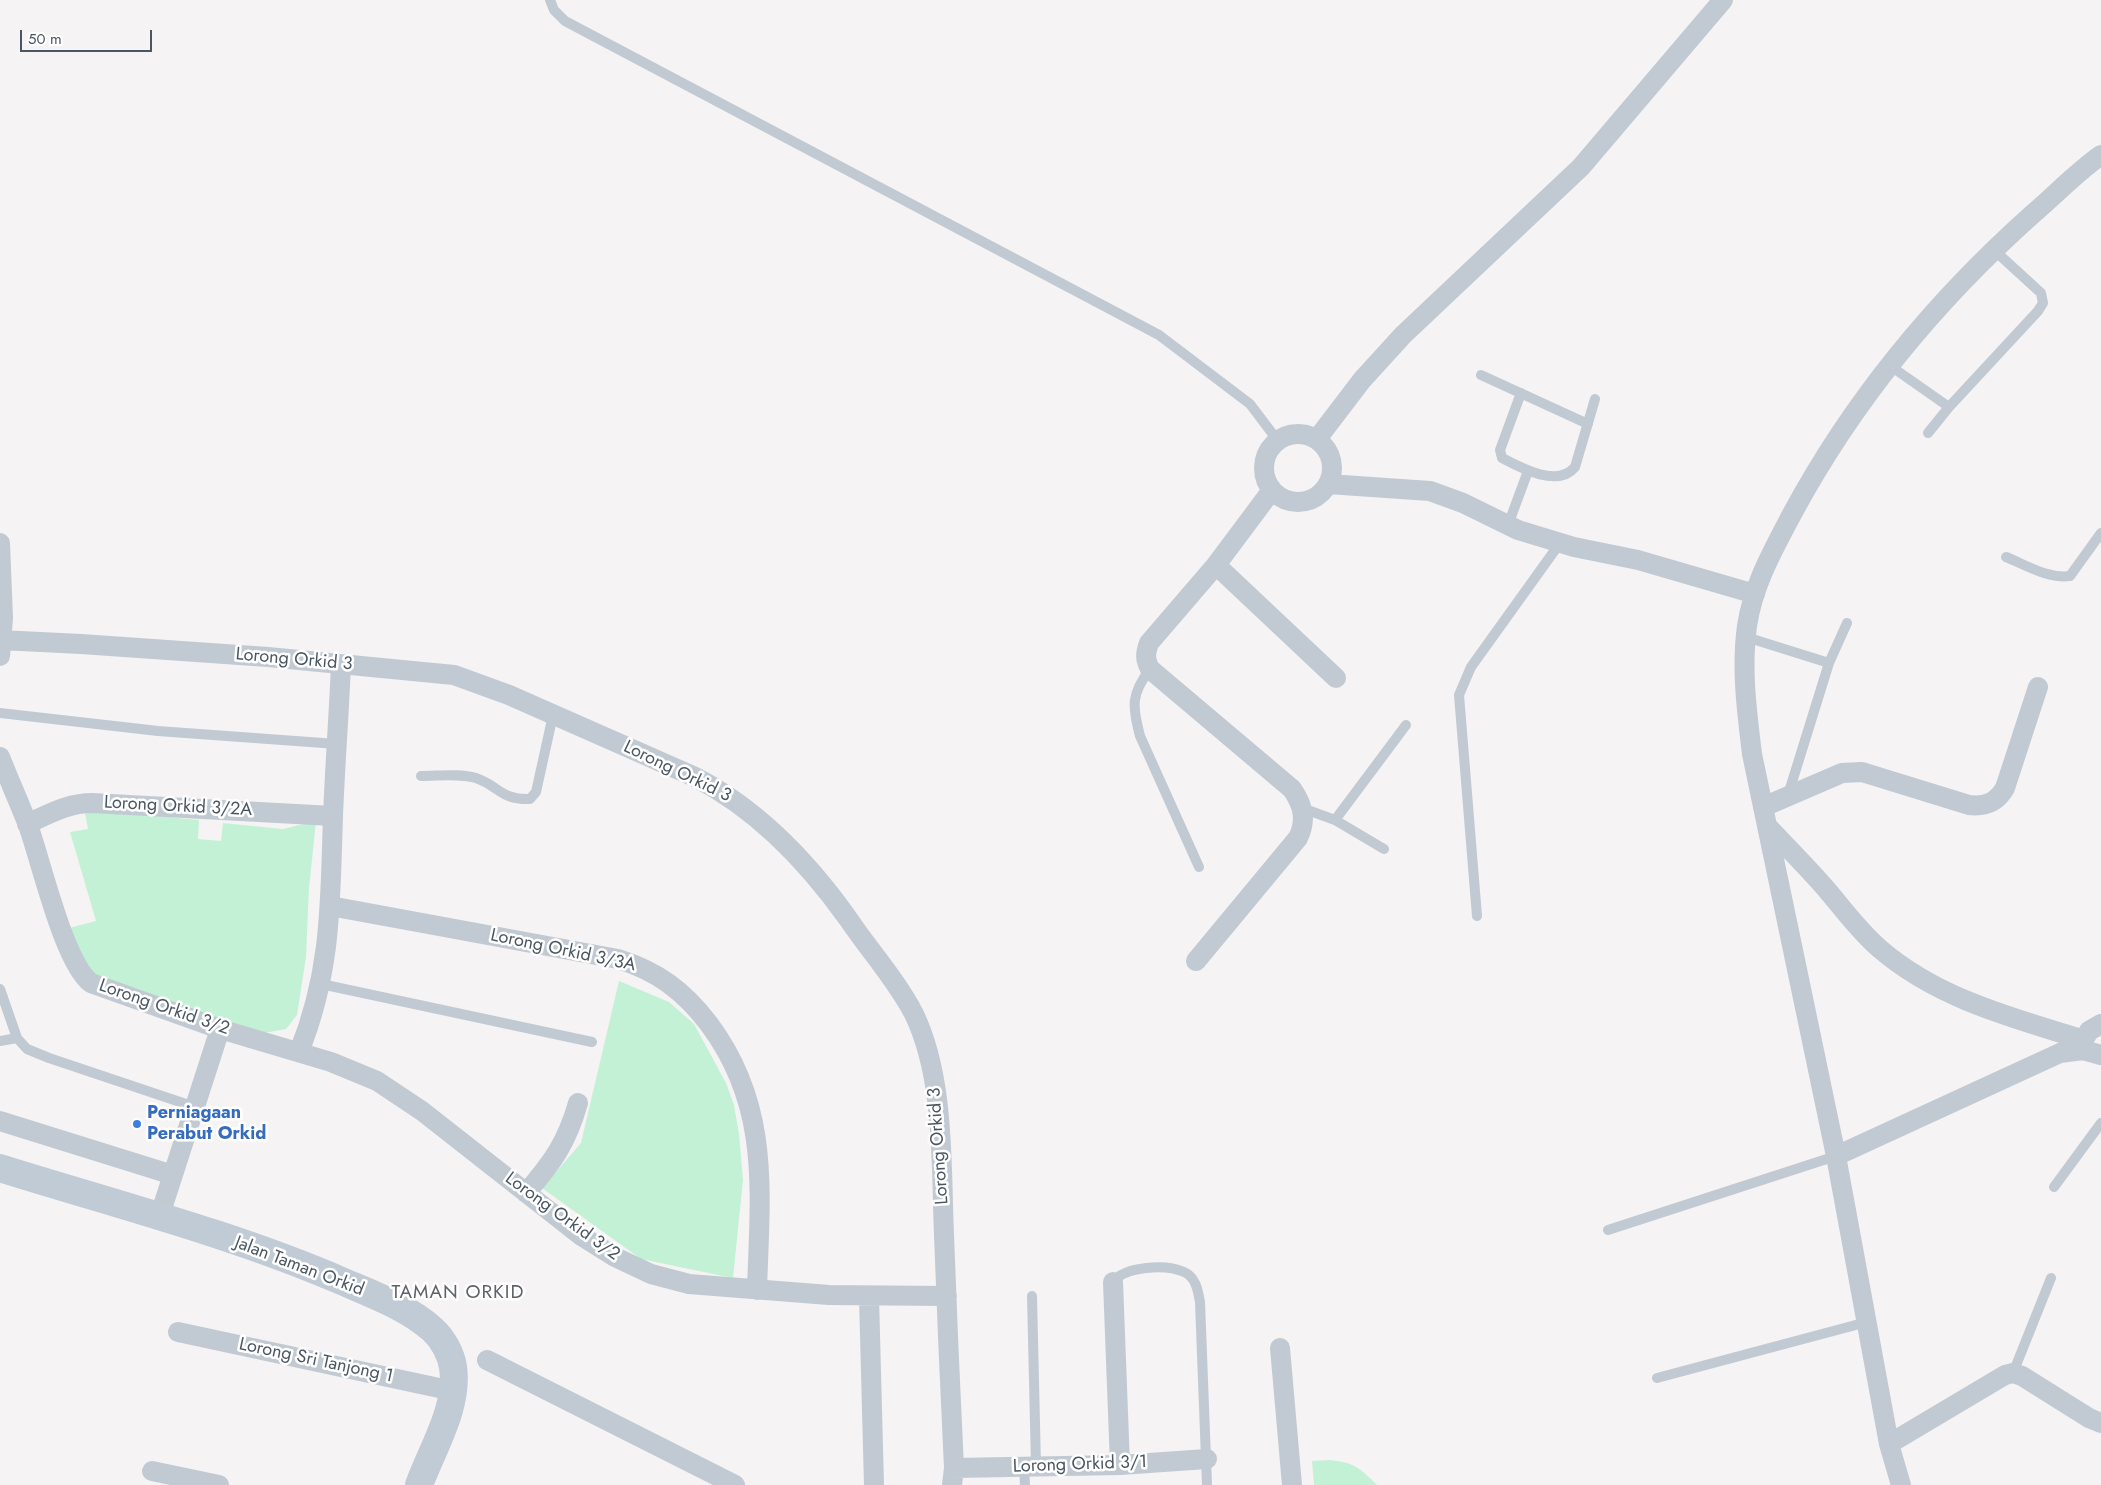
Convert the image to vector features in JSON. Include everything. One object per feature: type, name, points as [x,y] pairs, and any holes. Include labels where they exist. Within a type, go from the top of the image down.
[{"type":"main road","name":"Jalan Taman Orkid","points":[[0,1168],[243,1244],[322,1273],[408,1313],[433,1330],[446,1346],[452,1366],[453,1390],[447,1414],[419,1485]]},
{"type":"street","points":[[1316,439],[1362,380],[1403,335],[1580,167],[1722,0]]},
{"type":"street","points":[[1901,1485],[1889,1444],[1836,1156],[1765,816],[1748,717],[1744,664],[1746,637],[1755,594],[1766,564],[1803,494],[1848,420],[1889,365],[1944,301],[1994,250],[2080,171],[2101,155]]},
{"type":"street","points":[[1298,434],[1316,439],[1326,448],[1332,459],[1332,472],[1328,484],[1317,496],[1302,502],[1291,501],[1272,490],[1266,481],[1265,459],[1270,449],[1278,441],[1298,434]]},
{"type":"street","points":[[1328,484],[1430,491],[1463,503],[1508,525],[1560,543],[1638,560],[1755,594]]},
{"type":"street","points":[[1196,961],[1298,838],[1303,828],[1302,808],[1292,788],[1150,669],[1145,660],[1149,643],[1216,565],[1272,490]]},
{"type":"street","points":[[0,543],[3,618],[0,646]]},
{"type":"street","points":[[1216,565],[1336,678]]},
{"type":"street","name":"Lorong Orkid 3","points":[[0,646],[91,644],[454,675],[486,686],[695,777],[717,788],[759,819],[808,866],[838,904],[906,1001],[919,1027],[934,1078],[937,1101],[947,1296],[953,1476]]},
{"type":"street","points":[[299,1052],[310,1025],[326,963],[341,664]]},
{"type":"street","points":[[1765,816],[1788,796],[1851,772],[1862,772],[1969,805],[1987,805],[2000,796],[2005,788],[2038,687]]},
{"type":"street","name":"Lorong Orkid 3/2","points":[[0,757],[28,824],[68,948],[84,977],[100,987],[220,1029],[299,1052],[354,1071],[398,1094],[591,1242],[633,1267],[669,1280],[690,1284],[869,1297],[947,1296]]},
{"type":"street","name":"Lorong Orkid 3/2A","points":[[28,824],[63,808],[78,803],[92,802],[334,816]]},
{"type":"street","points":[[1765,816],[1860,931],[1894,961],[1916,975],[1990,1011],[2081,1045],[2101,1055]]},
{"type":"street","name":"Lorong Orkid 3/3A","points":[[330,906],[618,959],[655,973],[679,990],[694,1004],[725,1046],[740,1075],[749,1101],[755,1127],[759,1165],[757,1290]]},
{"type":"street","points":[[1836,1156],[1952,1104],[2042,1060],[2081,1045],[2089,1031],[2101,1024]]},
{"type":"street","points":[[159,1218],[220,1029]]},
{"type":"street","points":[[526,1193],[561,1149],[571,1130],[578,1103]]},
{"type":"street","points":[[0,1121],[173,1175]]},
{"type":"street","points":[[1113,1282],[1120,1465]]},
{"type":"street","points":[[869,1297],[874,1485]]},
{"type":"street","name":"Lorong Sri Tanjong 1","points":[[178,1332],[453,1390]]},
{"type":"street","points":[[1280,1348],[1292,1485]]},
{"type":"street","points":[[487,1360],[735,1485]]},
{"type":"street","points":[[1889,1444],[2005,1375],[2013,1373],[2022,1376],[2089,1418],[2101,1423]]},
{"type":"street","name":"Lorong Orkid 3/1","points":[[953,1476],[1028,1473],[1207,1459]]},
{"type":"street","points":[[152,1471],[218,1485]]},
{"type":"lane","points":[[550,0],[554,10],[565,21],[1159,335],[1250,404],[1278,441]]},
{"type":"lane","points":[[1928,433],[1949,407],[2038,311],[2042,303],[2041,293],[1994,250]]},
{"type":"lane","points":[[1889,365],[1949,407]]},
{"type":"lane","points":[[1480,375],[1588,424]]},
{"type":"lane","points":[[1521,393],[1500,450],[1502,458],[1528,471],[1560,476],[1570,474],[1576,467],[1595,399]]},
{"type":"lane","points":[[1508,525],[1528,471]]},
{"type":"lane","points":[[2006,557],[2048,574],[2060,577],[2070,576],[2101,533]]},
{"type":"lane","points":[[1477,916],[1459,695],[1471,667],[1560,543]]},
{"type":"lane","points":[[1788,796],[1829,663],[1847,623]]},
{"type":"lane","points":[[1746,637],[1829,663]]},
{"type":"lane","points":[[1150,669],[1138,685],[1134,714],[1140,736],[1199,867]]},
{"type":"lane","points":[[0,713],[158,731],[337,744]]},
{"type":"lane","points":[[421,776],[453,775],[475,778],[502,794],[517,800],[530,799],[536,792],[553,715]]},
{"type":"lane","points":[[1335,820],[1406,726]]},
{"type":"lane","points":[[1302,808],[1335,820],[1384,849]]},
{"type":"lane","points":[[321,984],[592,1042]]},
{"type":"lane","points":[[0,989],[17,1038],[27,1049],[195,1107]]},
{"type":"lane","points":[[0,1041],[17,1038]]},
{"type":"lane","points":[[2054,1187],[2101,1123]]},
{"type":"lane","points":[[1608,1230],[1836,1156]]},
{"type":"lane","points":[[1113,1282],[1118,1275],[1125,1271],[1149,1268],[1186,1272],[1197,1284],[1200,1302],[1207,1485]]},
{"type":"lane","points":[[2013,1373],[2051,1278]]},
{"type":"lane","points":[[1028,1473],[1032,1296]]},
{"type":"lane","points":[[1657,1378],[1867,1322]]},
{"type":"green space","points":[[97,810],[199,820],[198,839],[221,841],[223,823],[283,829],[316,821],[309,888],[306,957],[297,1015],[286,1029],[264,1033],[98,980],[81,964],[69,928],[96,921],[70,832],[88,829],[85,813]]},
{"type":"green space","points":[[619,981],[669,1002],[694,1024],[726,1083],[734,1105],[739,1134],[743,1180],[733,1278],[641,1259],[542,1188],[581,1143]]},
{"type":"green space","points":[[1312,1461],[1344,1462],[1355,1466],[1377,1485],[1314,1485]]},
{"type":"place","name":"Perniagaan Perabut Orkid","points":[[137,1124]]},
{"type":"district","name":"TAMAN ORKID","points":[[458,1293]]}]
